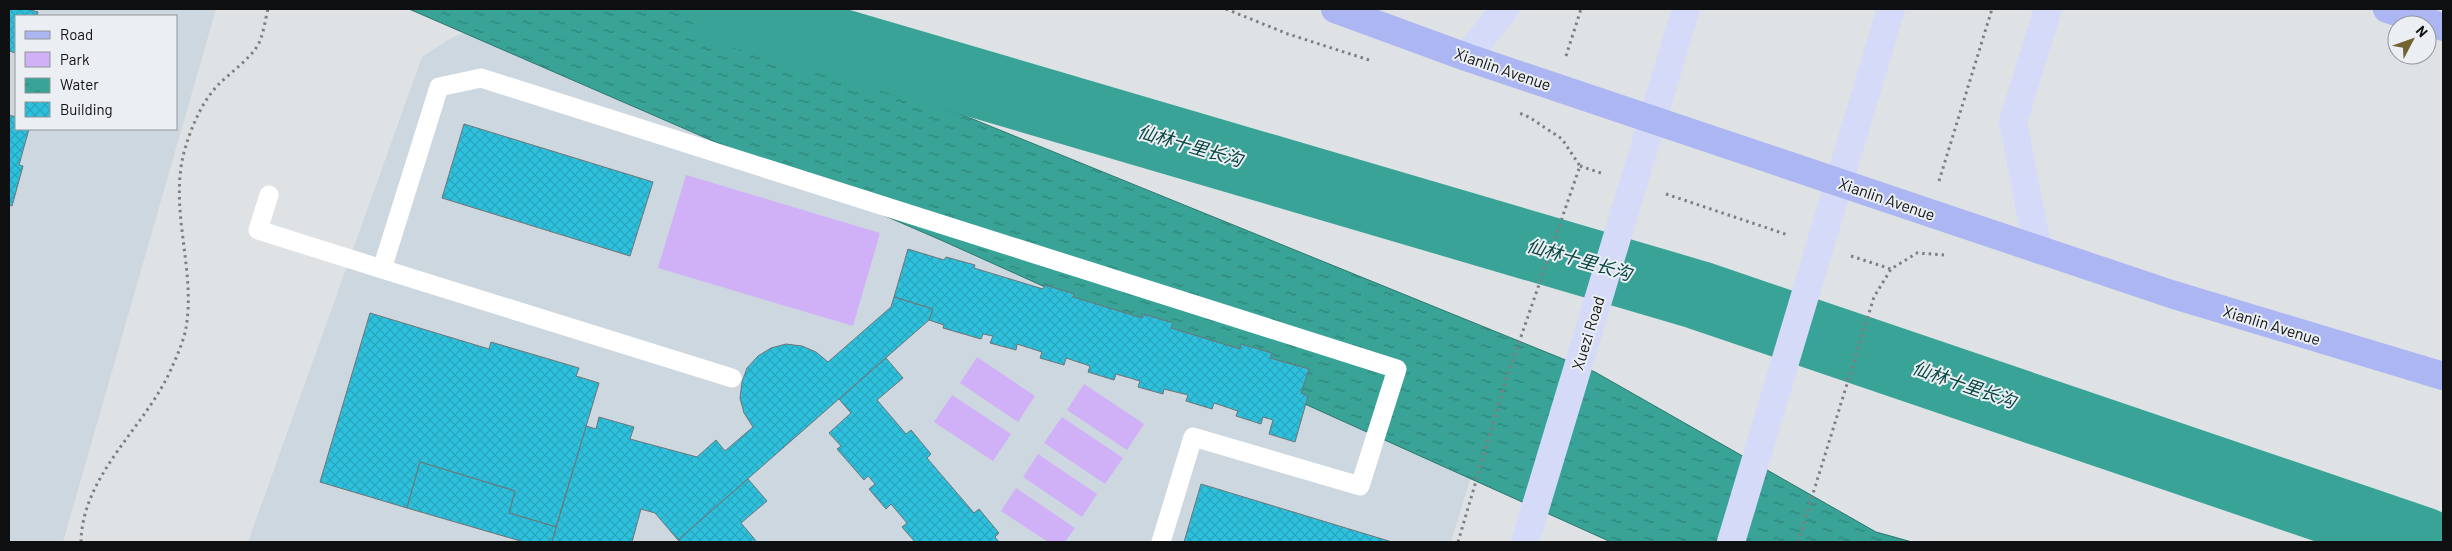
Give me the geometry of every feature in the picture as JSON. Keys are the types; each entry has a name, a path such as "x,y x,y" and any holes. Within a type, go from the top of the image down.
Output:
{"main road":[{"name":"Xianlin Avenue","path":"1335,9 1466,57 2038,250 2171,294 2443,376"},
{"path":"1466,57 1505,9"},
{"name":"Xuezi Road","path":"1525,542 1686,9"},
{"path":"1731,542 1891,9"},
{"path":"2038,250 2013,122 2048,9"},
{"path":"2387,9 2443,27"}],"lane":[{"path":"382,269 439,87 481,78 1397,370 1360,486 1193,437 1161,542"},
{"path":"269,195 258,230 732,378"}],"path":[{"path":"81,542 81,532 89,503 114,456 131,434 172,367 186,330 189,300 178,179 191,128 216,86 257,47 268,9"},
{"path":"1226,9 1288,34 1372,61"},
{"path":"1917,253 1992,9"},
{"path":"1511,110 1529,117 1562,139 1580,166 1891,269"},
{"path":"1458,542 1505,383 1580,166"},
{"path":"1798,542 1874,297"}],"shaded area":[{"path":"9,9 216,9 63,542 9,542"},
{"path":"484,23 1504,368 1451,542 248,542 422,57 448,40"}],"green space":[{"path":"686,175 880,233 853,326 658,268"},
{"path":"977,357 1035,396 1018,422 960,383"},
{"path":"1084,384 1144,424 1127,450 1067,410"},
{"path":"952,395 1011,434 993,461 934,422"},
{"path":"1062,417 1123,458 1105,484 1044,443"},
{"path":"1038,454 1097,494 1082,517 1023,477"},
{"path":"1016,488 1075,528 1065,542 1048,542 1001,511"}],"water":[{"path":"409,9 702,9 1595,372 1876,532 1912,542 1611,542 943,241"}],"building":[{"path":"9,9 27,9 38,12 37,15 15,15 15,53 9,51"},
{"path":"9,115 15,117 15,130 29,130 19,165 23,166 12,206 9,205"},
{"path":"464,124 653,182 630,256 442,198"},
{"path":"908,249 944,260 946,257 975,265 974,268 1043,289 1045,285 1074,294 1073,297 1142,318 1143,314 1173,323 1171,328 1240,349 1241,344 1272,353 1270,358 1309,369 1301,393 1308,396 1295,442 1269,434 1273,420 1263,417 1261,424 1236,416 1238,411 1214,403 1212,409 1186,401 1188,395 1164,389 1163,394 1138,387 1140,381 1116,374 1114,380 1088,372 1090,366 1066,358 1064,365 1040,358 1042,352 1017,344 1016,350 990,343 993,336 983,334 981,339 943,328 944,325 929,320 933,309 894,297"},
{"path":"894,297 933,309 929,320 678,540 655,513 641,509 632,542 552,542 586,426 596,429 599,417 634,427 630,439 697,457 716,440 725,451 753,427 744,413 740,398 742,382 747,368 758,356 771,348 786,344 802,346 816,352 828,362 891,307"},
{"path":"370,313 489,349 491,342 579,368 576,376 599,383 556,527 509,513 515,491 420,462 407,508 320,482"},
{"path":"886,358 903,378 877,400 906,434 911,430 931,454 927,458 974,513 979,509 999,533 995,537 999,542 915,542 902,527 907,523 891,504 886,509 869,489 875,484 868,476 864,480 837,449 841,446 829,433 851,413 839,399"},
{"path":"420,462 515,491 509,513 556,527 552,542 524,542 407,508"},
{"path":"748,479 767,501 741,523 757,542 680,542 678,540"},
{"path":"1201,484 1392,542 1184,542"}],"waterway":[{"name":"仙林十里长沟","path":"724,9 1698,295 2424,542"}]}
